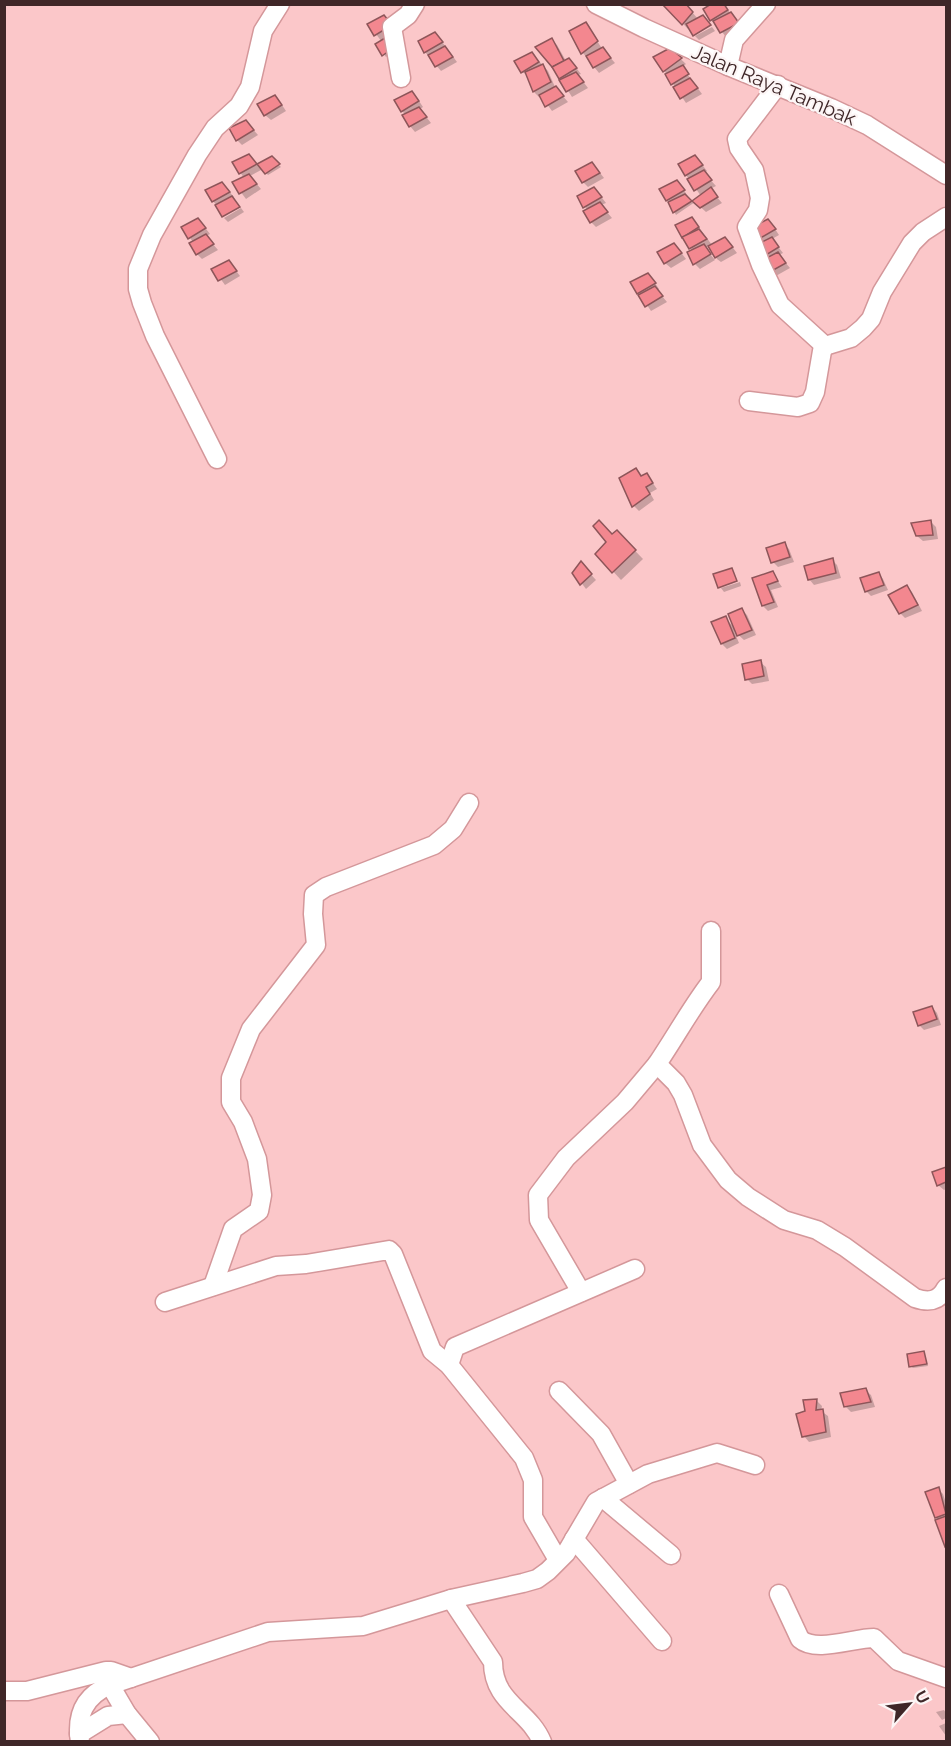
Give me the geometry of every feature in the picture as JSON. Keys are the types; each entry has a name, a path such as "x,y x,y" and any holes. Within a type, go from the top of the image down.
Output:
{"street":[{"path":"217,459 154,336 138,289 138,269 152,235 197,155 215,128 239,106 250,87 263,31 280,4"},
{"path":"400,78 392,27 408,15 415,4"},
{"name":"Jalan Raya Tambak","path":"596,4 728,66 778,85 867,126 946,175"},
{"path":"728,66 734,40 766,4"},
{"path":"778,85 737,140 743,156 754,170 760,198 758,210 747,227 761,265 780,305 825,346"},
{"path":"749,401 798,407 810,403 815,392 819,359 825,346 851,338 863,328 871,319 882,292 912,243 923,232 946,217"},
{"path":"213,1286 234,1229 259,1210 262,1195 257,1160 243,1122 231,1102 231,1078 251,1029 316,945 314,895 326,887 434,845 453,829 469,803"},
{"path":"581,1292 539,1220 538,1195 566,1158 625,1102 657,1064 682,1027 699,996 711,982 711,931"},
{"path":"657,1064 676,1083 683,1095 702,1145 728,1180 748,1197 784,1220 818,1230 915,1298 925,1302 935,1299 943,1294 946,1288"},
{"path":"165,1302 276,1266 318,1262 389,1250 393,1254 432,1351 449,1365 524,1458 533,1480 533,1517 558,1560"},
{"path":"449,1365 455,1347 634,1269"},
{"path":"559,1391 601,1434 629,1484"},
{"path":"128,1714 108,1716 79,1738 77,1726 81,1713 95,1694 110,1685 268,1632 363,1626 451,1599 523,1584 537,1579 566,1553 596,1502 648,1474 717,1453 755,1465"},
{"path":"603,1498 671,1555"},
{"path":"574,1539 662,1641"},
{"path":"779,1594 800,1639 808,1645 874,1638 898,1661 946,1678"},
{"path":"451,1599 493,1662 497,1687 536,1730 542,1742"},
{"path":"4,1691 27,1691 106,1671 131,1678"},
{"path":"110,1685 128,1714 150,1742"}],"building":[{"path":"662,4 686,4 693,12 682,25"},
{"path":"711,4 724,4 728,10 710,21 703,9"},
{"path":"731,12 739,23 720,33 713,21"},
{"path":"384,15 392,25 374,36 367,24"},
{"path":"703,15 711,25 693,36 686,24"},
{"path":"586,22 598,41 581,54 569,31"},
{"path":"435,32 443,42 424,53 418,41"},
{"path":"390,35 393,48 382,56 375,44"},
{"path":"552,38 564,61 552,67 535,47"},
{"path":"445,46 453,57 435,67 428,55"},
{"path":"603,47 611,58 593,68 586,56"},
{"path":"670,48 682,58 663,72 653,57"},
{"path":"532,52 539,62 521,73 514,61"},
{"path":"569,58 577,68 559,79 552,67"},
{"path":"543,64 551,82 533,92 525,72"},
{"path":"683,65 689,74 671,85 665,74"},
{"path":"576,72 584,82 566,92 559,80"},
{"path":"690,78 698,88 680,99 673,87"},
{"path":"556,86 564,96 545,107 539,95"},
{"path":"412,91 419,101 401,112 394,100"},
{"path":"275,95 282,105 264,116 257,104"},
{"path":"419,107 427,117 409,127 402,115"},
{"path":"246,120 254,130 236,141 229,128"},
{"path":"249,154 257,164 239,174 232,162"},
{"path":"695,155 703,165 685,176 678,164"},
{"path":"272,156 280,164 265,174 257,164"},
{"path":"592,162 600,173 582,183 575,171"},
{"path":"704,170 712,180 694,191 687,179"},
{"path":"249,174 257,184 239,194 232,182"},
{"path":"677,180 685,190 666,201 659,189"},
{"path":"222,182 230,192 212,202 205,190"},
{"path":"594,187 602,197 583,208 577,196"},
{"path":"711,187 718,197 700,208 692,201"},
{"path":"685,194 692,201 673,213 668,202"},
{"path":"232,196 240,207 222,217 215,205"},
{"path":"600,202 608,212 590,223 583,211"},
{"path":"692,217 699,227 682,238 675,225"},
{"path":"198,218 206,228 188,239 181,227"},
{"path":"768,219 776,229 757,240 751,228"},
{"path":"699,229 707,239 689,249 682,237"},
{"path":"206,234 214,244 196,255 189,243"},
{"path":"725,237 733,247 715,258 708,246"},
{"path":"772,237 779,247 761,258 754,246"},
{"path":"674,243 682,253 664,264 657,252"},
{"path":"704,244 711,254 693,265 687,252"},
{"path":"778,252 786,263 768,273 761,261"},
{"path":"229,260 237,271 218,281 211,269"},
{"path":"648,273 656,283 637,294 630,282"},
{"path":"655,286 663,296 645,307 638,295"},
{"path":"636,468 641,476 647,473 653,483 646,487 650,494 632,507 619,478"},
{"path":"599,520 612,534 617,530 636,550 612,573 595,554 606,542 593,526"},
{"path":"931,520 933,535 916,536 911,523"},
{"path":"785,542 790,557 771,563 766,548"},
{"path":"833,558 836,573 808,580 804,566"},
{"path":"581,561 592,574 580,585 572,573"},
{"path":"732,568 737,581 718,588 713,574"},
{"path":"773,571 778,581 767,585 774,602 762,606 752,578"},
{"path":"879,572 884,585 865,592 860,578"},
{"path":"907,585 918,605 899,614 888,595"},
{"path":"742,608 752,630 737,636 728,614"},
{"path":"726,616 735,638 721,644 711,622"},
{"path":"761,660 764,676 745,680 742,664"},
{"path":"932,1006 937,1019 918,1026 913,1012"},
{"path":"946,1167 946,1182 937,1186 932,1172"},
{"path":"924,1351 927,1364 909,1367 907,1354"},
{"path":"866,1388 871,1402 844,1407 840,1393"},
{"path":"817,1399 816,1410 823,1409 826,1432 802,1437 796,1414 805,1411 803,1400"},
{"path":"939,1487 946,1514 935,1518 925,1492"},
{"path":"946,1516 946,1546 945,1547 935,1520"}]}
